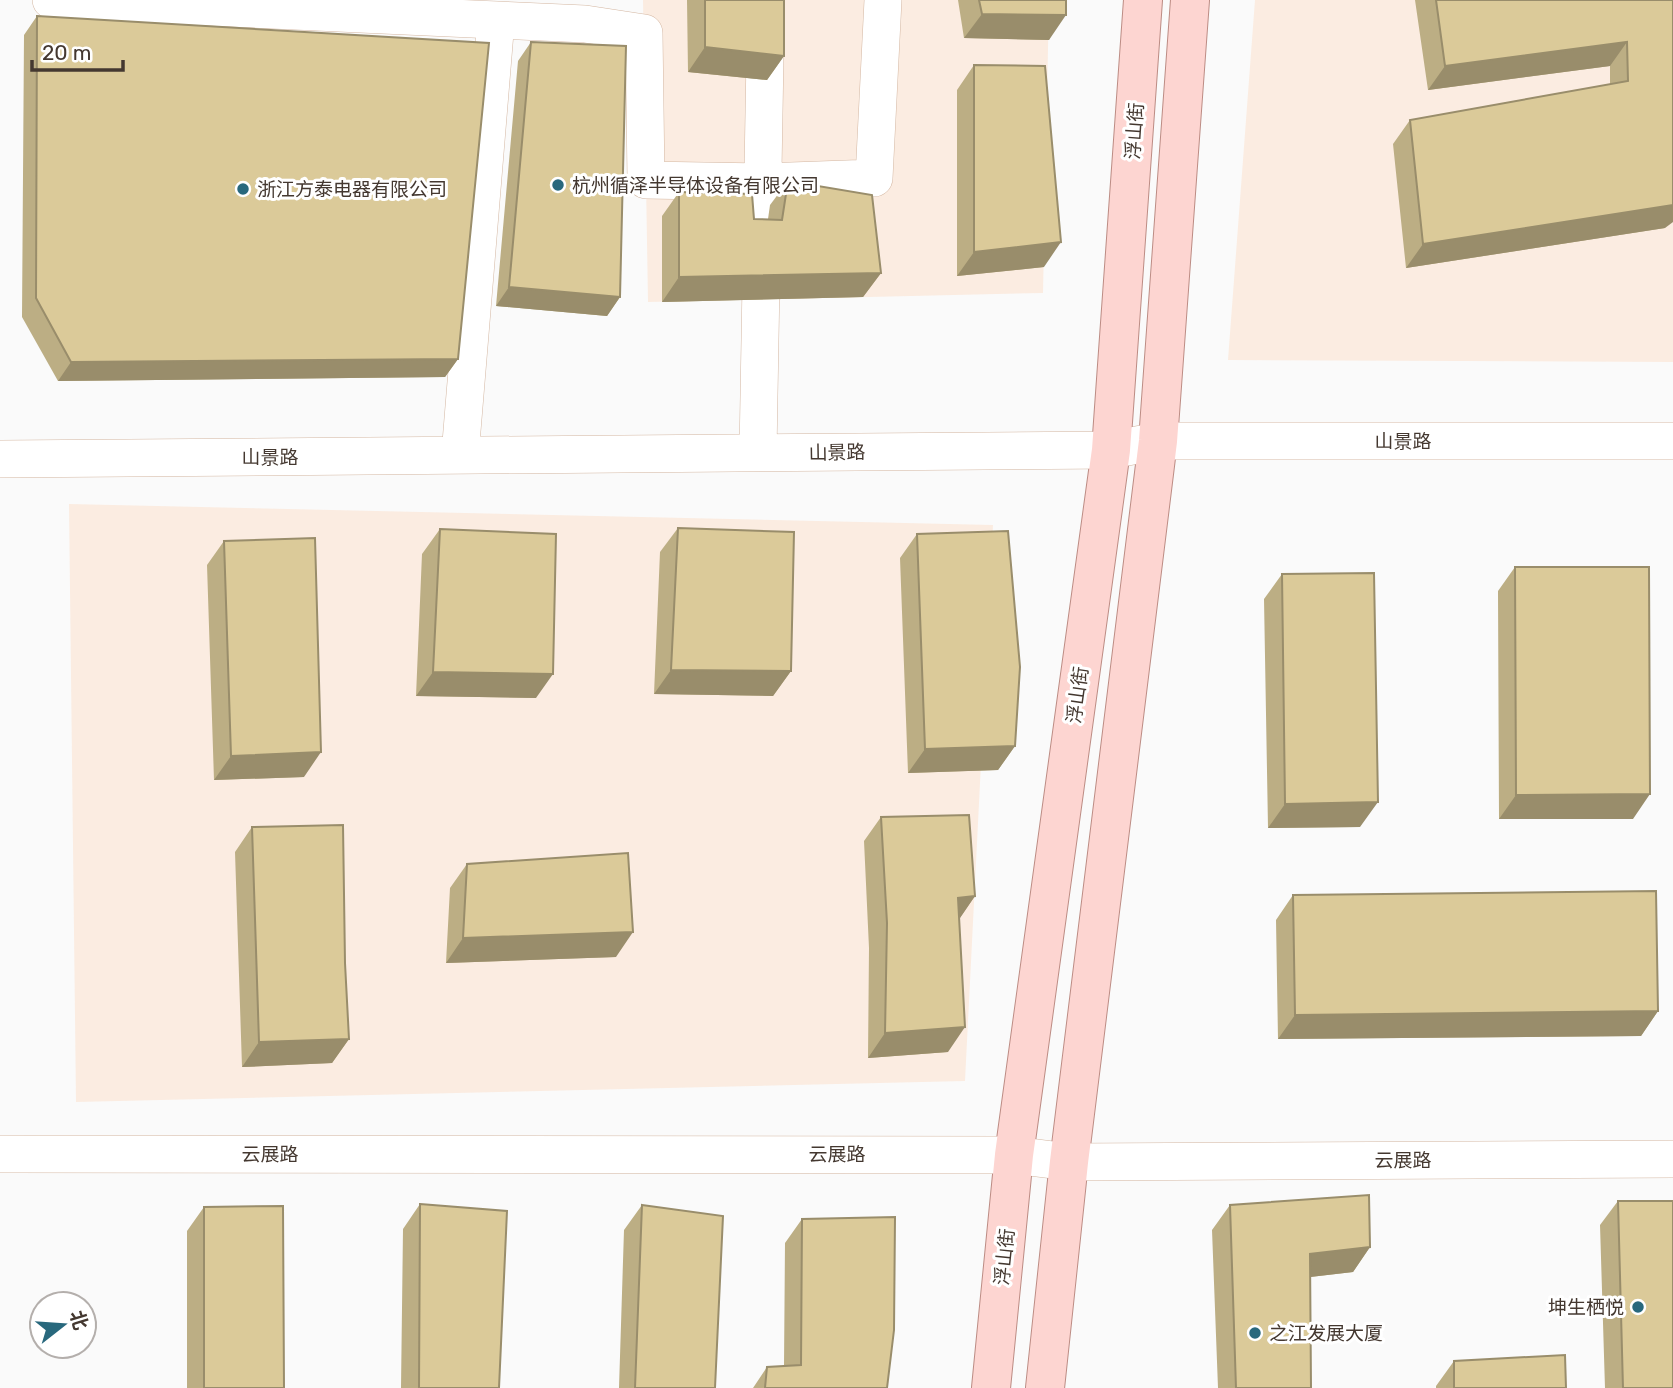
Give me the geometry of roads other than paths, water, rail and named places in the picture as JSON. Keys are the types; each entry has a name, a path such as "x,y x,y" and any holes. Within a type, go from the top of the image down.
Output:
{"main road":[{"name":"浮山街","path":"991,1388 1014,1155 1111,450 1143,0"},
{"path":"1045,1388 1069,1162 1158,441 1190,0"}],"street":[{"path":"51,0 406,8 496,20 586,12 644,33 646,180 763,182 874,178 883,0"},
{"path":"758,453 766,0"},
{"path":"460,456 496,20"},
{"name":"山景路","path":"0,459 1111,450 1158,441 1673,441"},
{"name":"云展路","path":"0,1154 1014,1155 1069,1162 1673,1159"}],"place":[{"name":"杭州循泽半导体设备有限公司","path":"558,185"},
{"name":"浙江方泰电器有限公司","path":"243,189"},
{"name":"坤生栖悦","path":"1638,1307"},
{"name":"之江发展大厦","path":"1255,1333"}]}
